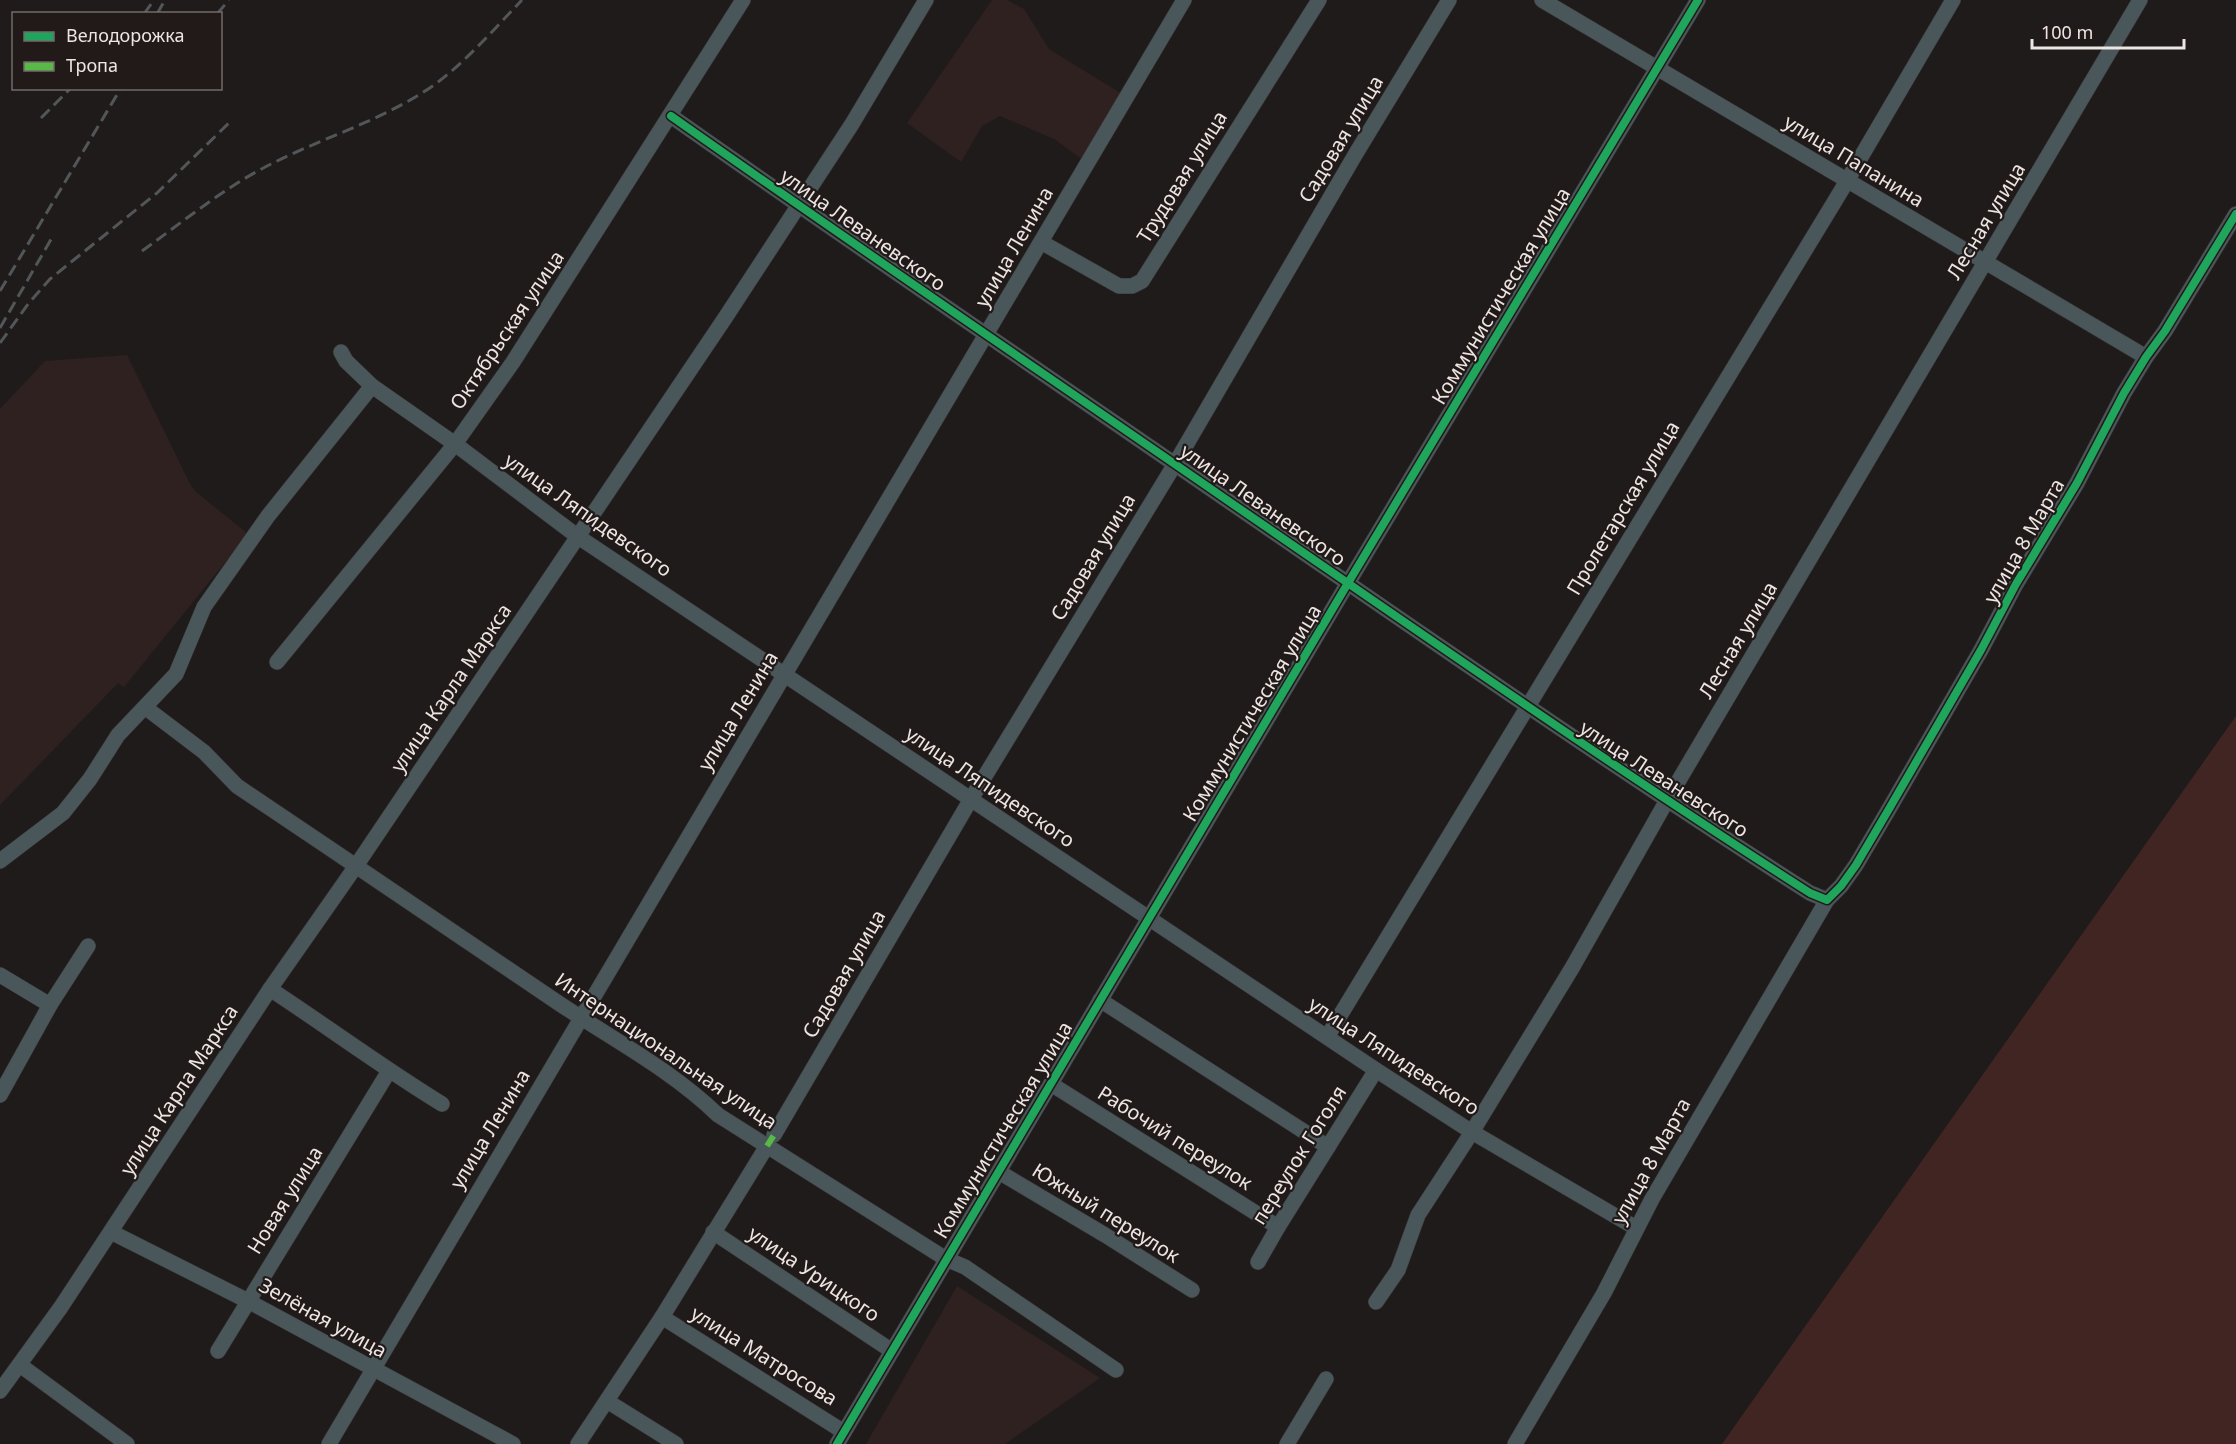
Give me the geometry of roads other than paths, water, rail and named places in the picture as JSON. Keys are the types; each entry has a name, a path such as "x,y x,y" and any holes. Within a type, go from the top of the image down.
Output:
{"street":[{"name":"Октябрьская улица","path":"277,662 455,444 513,362 743,0"},
{"name":"улица Карла Маркса","path":"0,1391 111,1232 270,989 356,866 725,318 852,124 926,0"},
{"name":"улица Ленина","path":"329,1444 1184,0"},
{"name":"Трудовая улица","path":"1041,242 1119,286 1132,286 1142,281 1319,0"},
{"name":"Садовая улица","path":"578,1444 662,1317 770,1141 971,799 1175,464 1355,155 1449,0"},
{"name":"улица Папанина","path":"1542,0 2146,357"},
{"name":"Коммунистическая улица","path":"841,1438 1348,583 1698,0"},
{"name":"Пролетарская улица","path":"1327,1037 1835,201 1845,180 1953,0"},
{"name":"Лесная улица","path":"1376,1302 1398,1270 1418,1215 1472,1132 1572,968 1666,802 2140,0"},
{"name":"улица Леваневского","path":"671,116 1527,708 1666,802 1810,893 1827,900"},
{"name":"улица 8 Марта","path":"1515,1444 1599,1300 1636,1228 1827,900 1841,886 1884,818 2016,584 2077,483 2146,357 2165,331 2236,214"},
{"name":"улица Ляпидевского","path":"341,352 346,361 372,386 455,444 578,536 1376,1070 1472,1132 1636,1228"},
{"path":"0,861 63,813 90,779 118,735 176,674 204,607 268,516 372,386"},
{"name":"Интернациональная улица","path":"146,708 204,752 237,786 581,1018 685,1085 718,1115 770,1141 946,1259 975,1274 1116,1370"},
{"path":"0,1095 50,1005 88,946"},
{"path":"0,975 50,1005"},
{"path":"270,989 368,1053 389,1071 442,1104"},
{"path":"1100,1000 1328,1147"},
{"name":"переулок Гоголя","path":"1258,1262 1376,1070"},
{"name":"Новая улица","path":"218,1351 389,1071"},
{"name":"Рабочий переулок","path":"1050,1084 1278,1227"},
{"name":"Южный переулок","path":"999,1172 1192,1290"},
{"name":"Зелёная улица","path":"111,1232 248,1301 513,1444"},
{"name":"улица Урицкого","path":"713,1232 892,1352"},
{"name":"улица Матросова","path":"662,1317 841,1438"},
{"path":"20,1365 127,1444"},
{"path":"1287,1444 1326,1379"},
{"path":"607,1401 676,1444"}],"railway":[{"path":"145,12 154,0"},
{"path":"158,12 165,0"},
{"path":"219,12 229,0"},
{"path":"142,251 254,173 395,108 434,85 469,55 522,0"},
{"path":"41,118 69,90"},
{"path":"0,291 120,90"},
{"path":"0,343 28,304 50,279 157,193 231,121"},
{"path":"0,328 53,236"}]}
